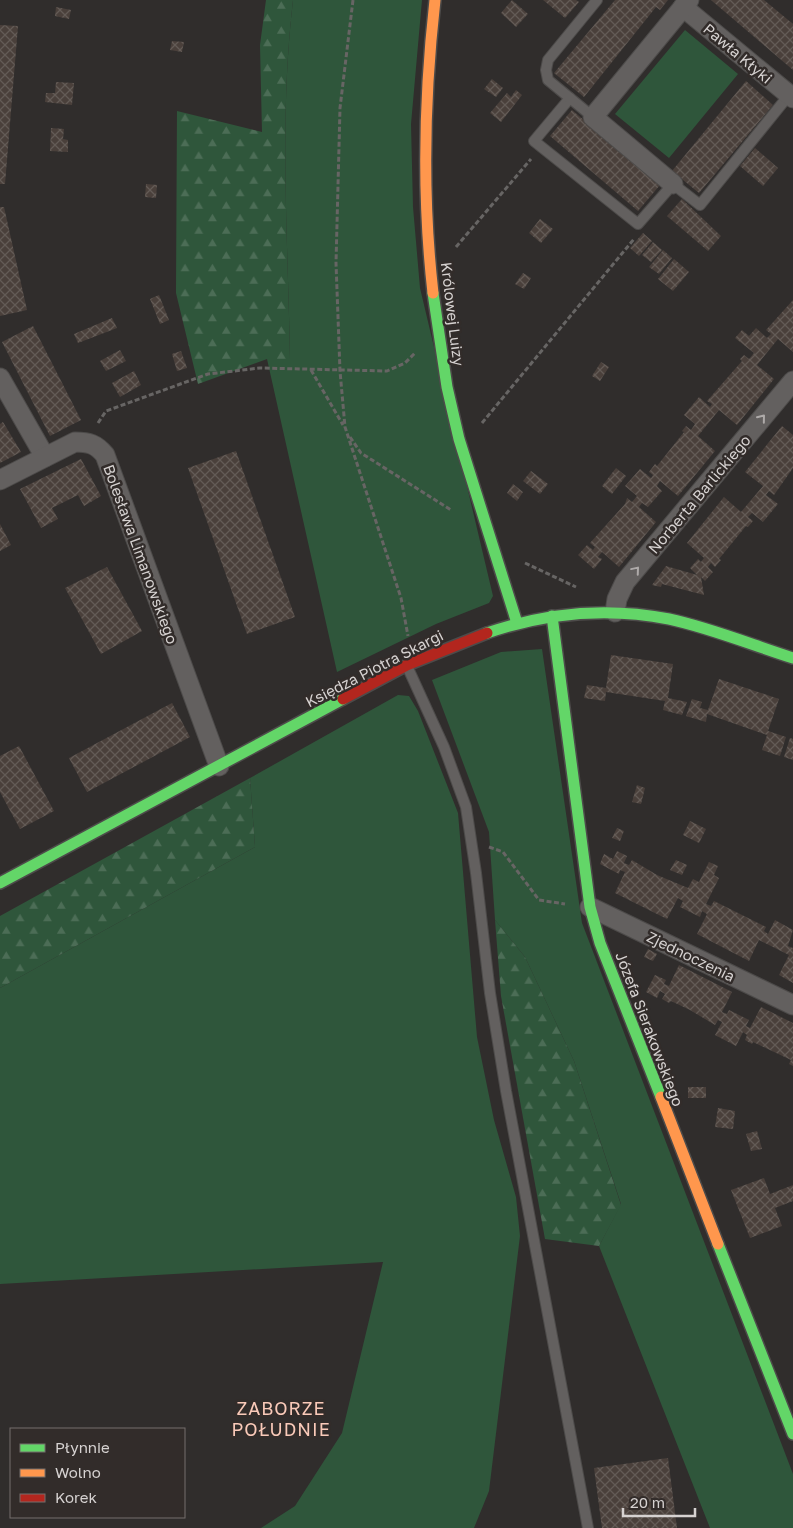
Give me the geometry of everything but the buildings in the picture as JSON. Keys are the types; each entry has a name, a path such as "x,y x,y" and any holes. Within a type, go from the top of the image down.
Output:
{"street":[{"name":"Królowej Luizy","path":"435,0 428,55 425,176 436,319 459,440 516,623"},
{"name":"Pawła Kłyki","path":"686,3 791,97"},
{"path":"673,184 593,117 686,3"},
{"path":"0,378 45,457"},
{"name":"Norberta Barlickiego","path":"615,612 617,598 625,582 793,381"},
{"path":"0,480 75,442 86,442"},
{"name":"Bolesława Limanowskiego","path":"86,442 98,446 105,454 219,766"},
{"name":"Księdza Piotra Skargi","path":"0,883 407,665 467,638 516,623 552,616 615,612 653,617 693,626 793,658"},
{"name":"Józefa Sierakowskiego","path":"552,616 590,907 600,943 793,1434"},
{"name":"Zjednoczenia","path":"590,907 793,1005"}],"lane":[{"path":"593,117 548,80 546,70 548,60 597,0"},
{"path":"570,98 534,141 638,224 673,184 700,205 791,97"},
{"path":"407,665 444,747 466,807 490,993 506,1091 588,1528"}],"path":[{"path":"353,0 340,108 336,263 340,371 346,429 401,598 409,642"},
{"path":"453,251 541,147"},
{"path":"481,425 637,236 638,224"},
{"path":"86,442 106,411 208,374 260,368 388,371 405,363 416,352"},
{"path":"310,370 361,453 454,511"},
{"path":"522,562 584,591"},
{"path":"471,840 503,852 539,900 590,907"}],"green space":[{"path":"266,0 293,0 286,90 285,135 290,359 267,359 198,384 176,293 177,111 262,132 260,45"},
{"path":"293,0 422,0 411,124 413,207 420,288 493,596 489,603 436,624 337,672 267,359 290,359 285,135 286,90"},
{"path":"685,30 738,74 669,158 615,114"},
{"path":"542,649 582,923 793,1474 793,1528 710,1528 599,1246 621,1204 574,1061 525,957 495,920 489,832 432,680 501,652"},
{"path":"398,695 409,696 418,711 458,813 477,1037 494,1120 516,1197 520,1236 489,1491 474,1528 261,1528 295,1506 342,1433 383,1262 0,1284 0,988 255,847 250,778"},
{"path":"250,778 255,847 0,988 0,916"},
{"path":"495,920 525,957 574,1061 621,1205 599,1246 545,1239 501,996"}],"traffic: fast":[{"path":"433,293 447,387 459,439 517,623"},
{"path":"487,633 509,626 554,617 577,614 623,613 646,615 685,623 793,658"},
{"path":"552,616 590,907 600,943 661,1097"},
{"path":"0,883 343,699"},
{"path":"718,1244 793,1434"}],"traffic: slow":[{"path":"433,293 427,220 426,147 428,73 435,0"},
{"path":"661,1097 718,1244"}],"traffic: jam":[{"path":"343,699 407,665 487,633"}],"district":[{"name":"ZABORZE POŁUDNIE","path":"281,1418"}]}
